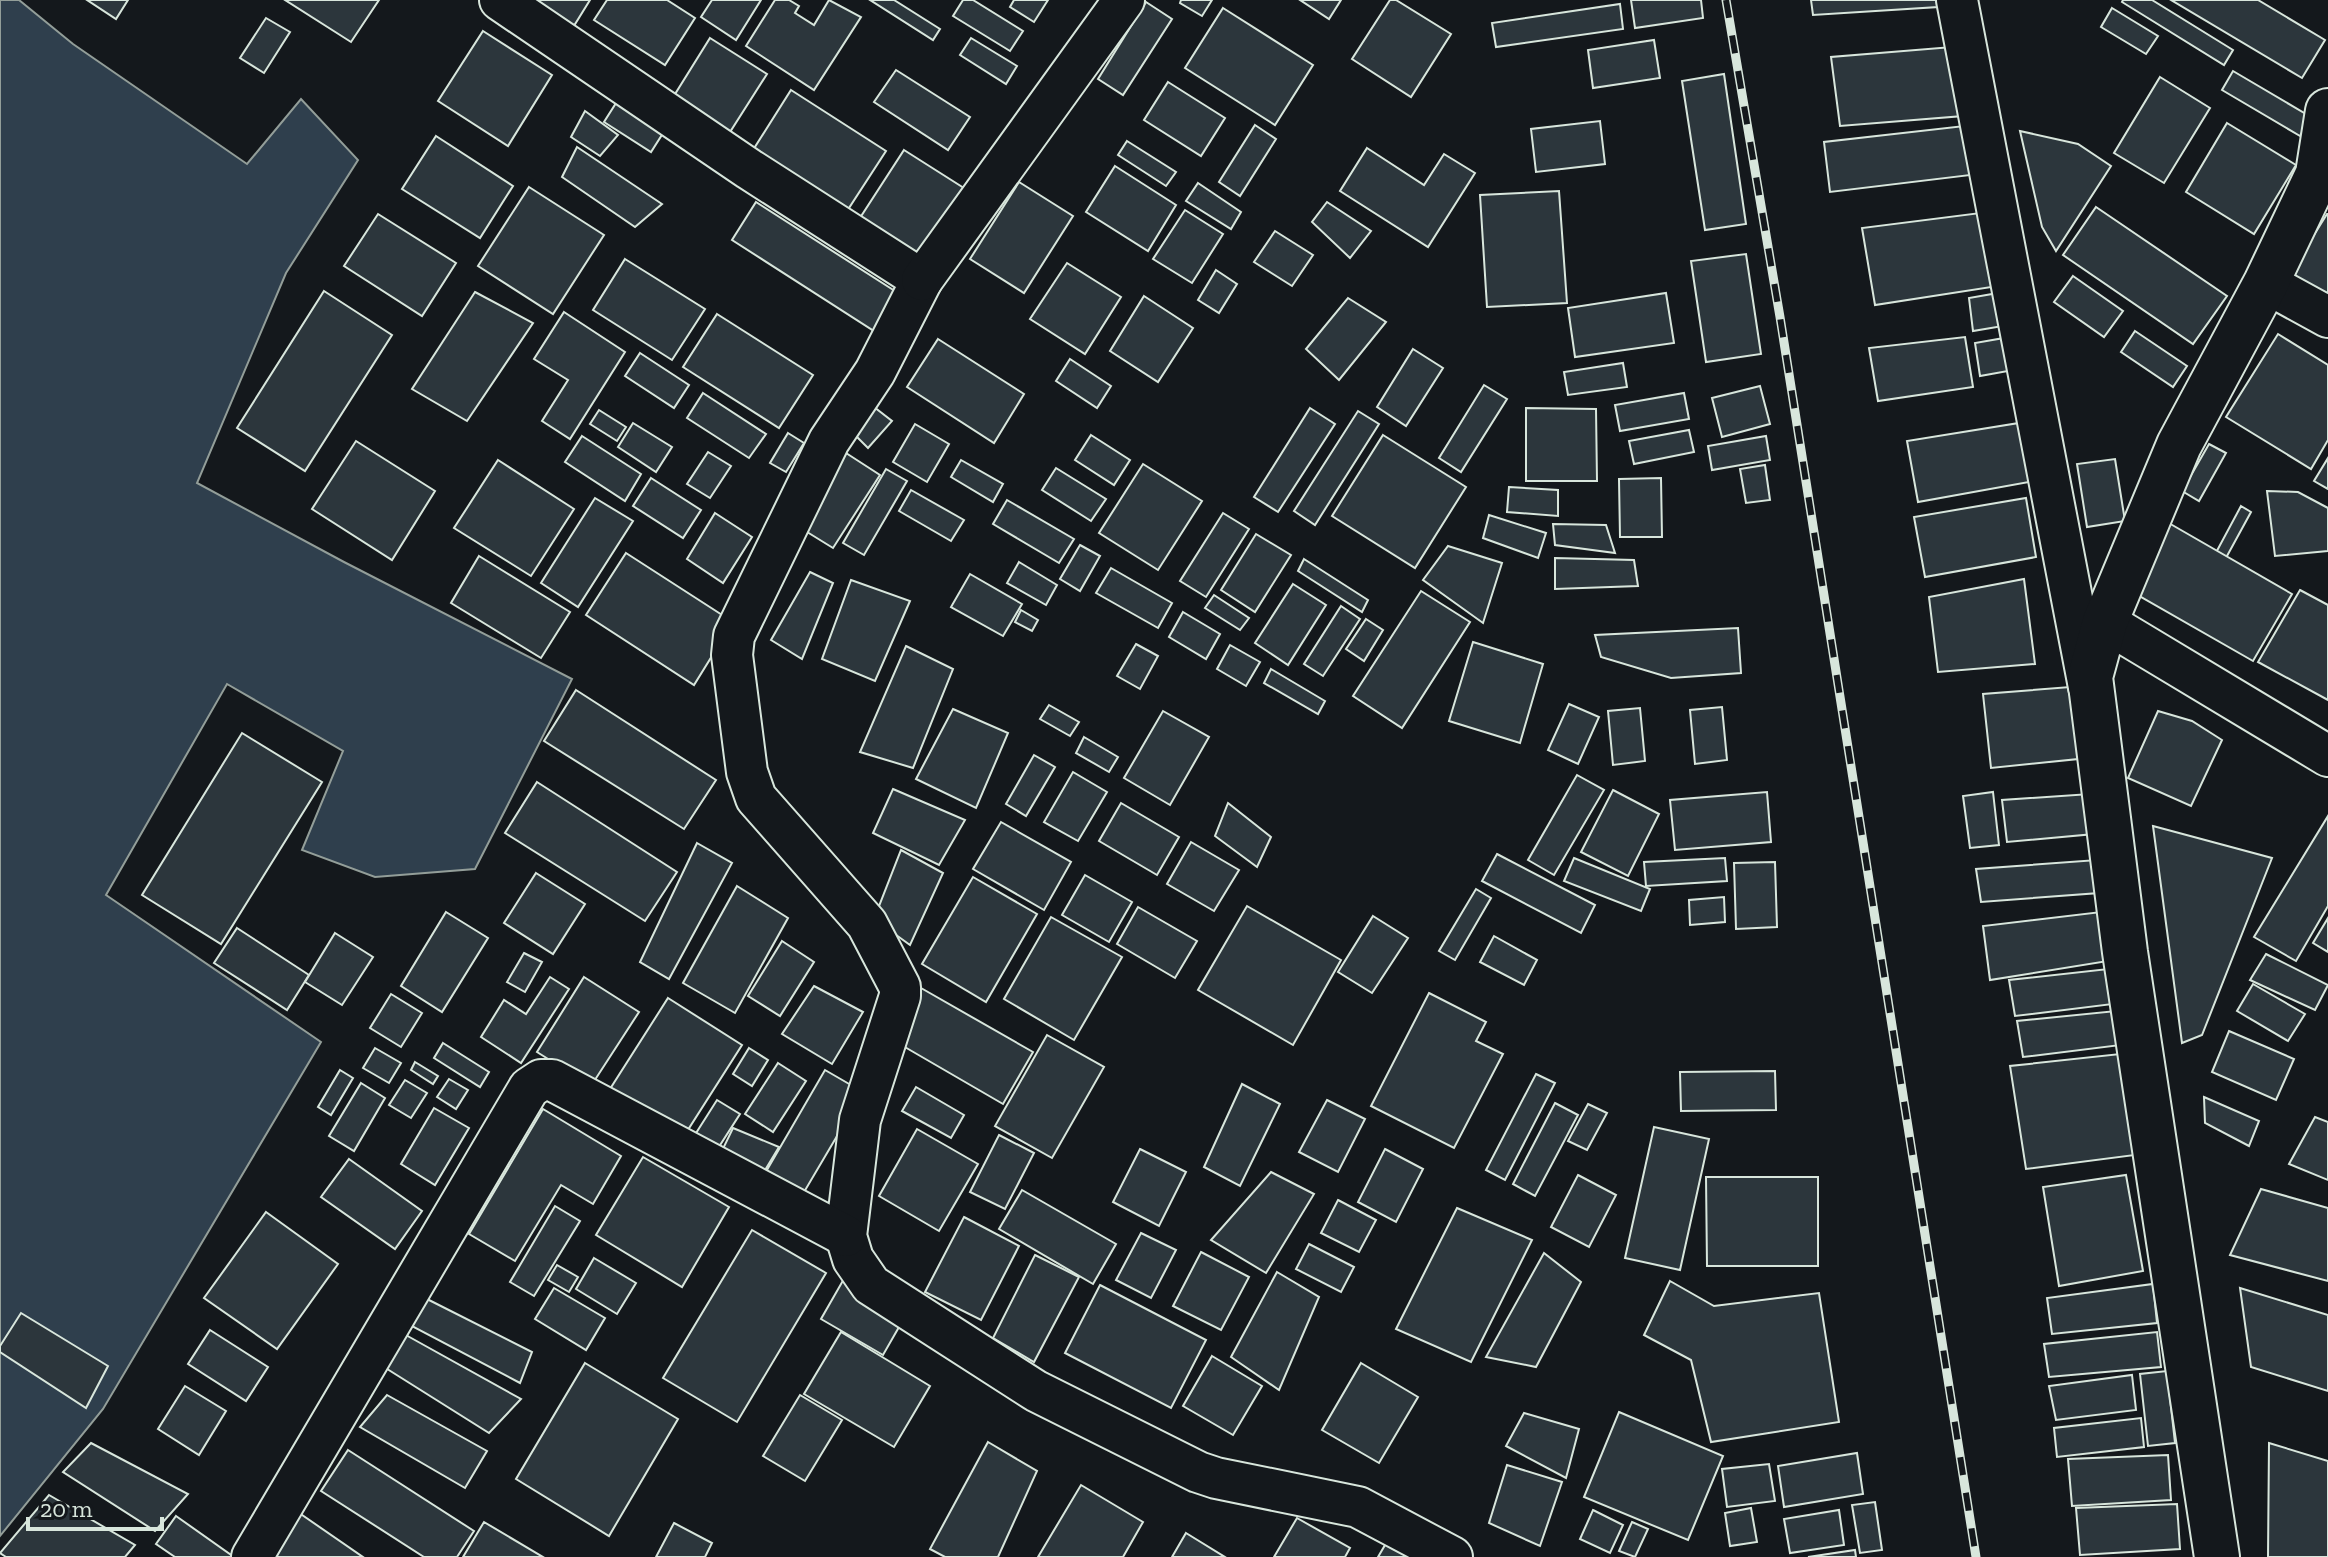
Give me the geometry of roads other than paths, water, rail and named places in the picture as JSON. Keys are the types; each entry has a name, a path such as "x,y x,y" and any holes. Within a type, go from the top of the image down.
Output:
{"street":[{"path":"500,0 749,169 922,280"},
{"path":"1124,0 922,280 875,372 829,441 734,636 732,655 747,772 756,798 867,924 900,987 900,996 860,1120 846,1236 853,1259 871,1285 1036,1391 1198,1472 1358,1507 1452,1557"},
{"path":"1957,0 2090,696 2125,952 2217,1557"},
{"path":"2090,696 2090,677 2105,622 2179,445 2266,283 2318,174 2328,111"},
{"path":"2266,283 2328,317"},
{"path":"2105,622 2328,756"},
{"path":"252,1557 529,1088 541,1080 552,1080 846,1236"}],"water":[{"path":"0,0 19,0 73,44 247,164 301,99 358,160 286,273 197,483 572,679 475,869 375,877 302,850 343,751 227,684 106,895 321,1042 103,1409 0,1536"}],"railway":[{"path":"1726,0 1780,317 1976,1557"}]}
